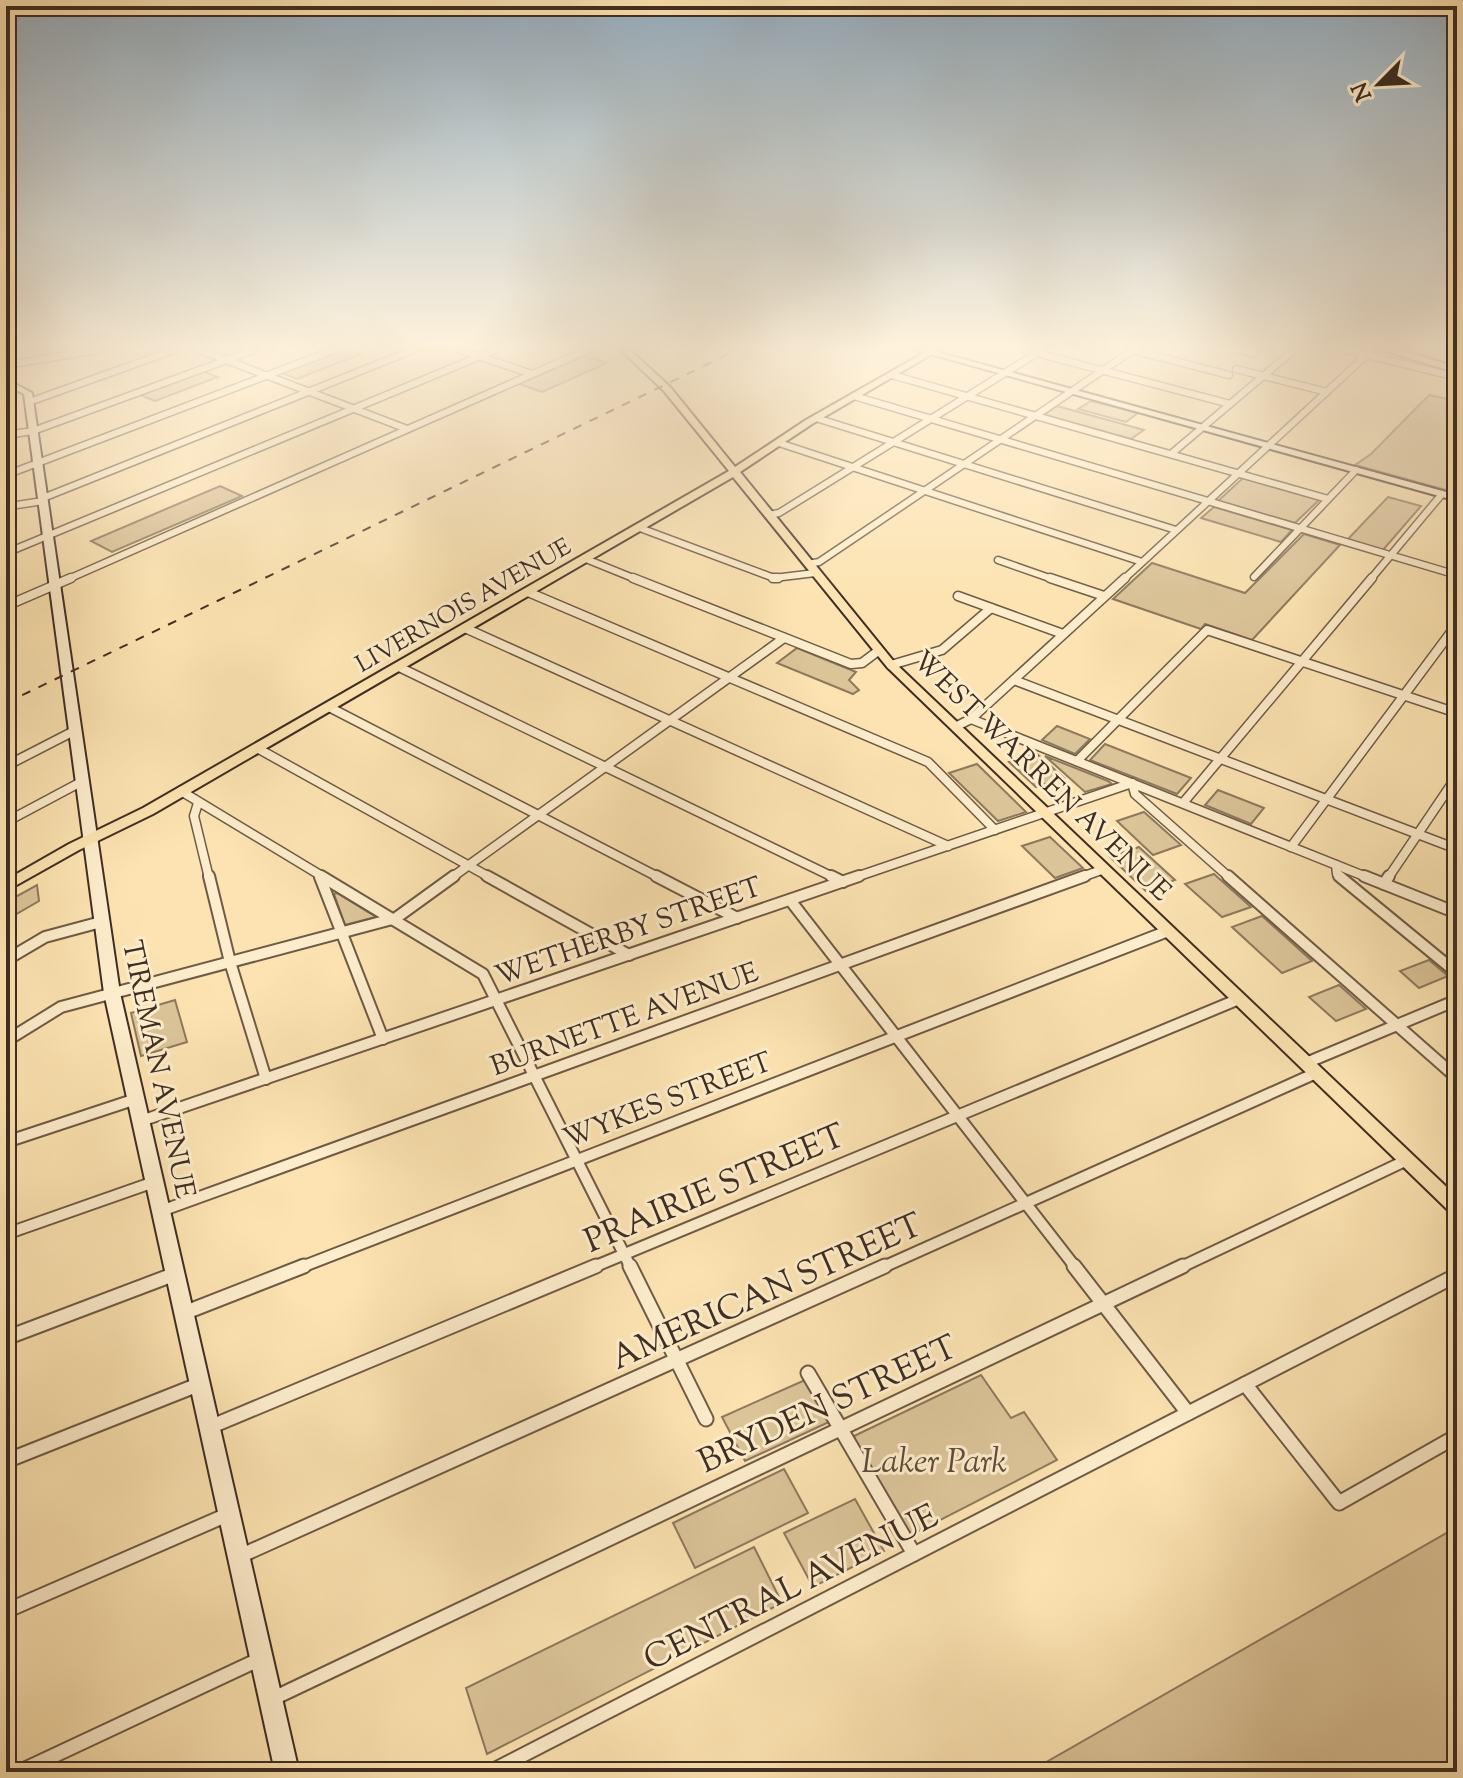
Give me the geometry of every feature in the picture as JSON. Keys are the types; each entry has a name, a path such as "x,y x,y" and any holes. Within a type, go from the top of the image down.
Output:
{"main road":[{"name":"WEST WARREN AVENUE","path":"703,433 891,665 1457,1208"},
{"name":"LIVERNOIS AVENUE","path":"6,886 399,667 735,473 794,433"}],"street":[{"name":"TIREMAN AVENUE","path":"33,433 112,993 287,1772"},
{"path":"6,475 116,433"},
{"path":"6,503 17,505 43,500 208,433"},
{"path":"6,553 296,433"},
{"path":"6,606 398,433"},
{"path":"864,433 1176,530"},
{"path":"769,515 779,513 908,433"},
{"path":"979,433 1457,575"},
{"path":"640,528 774,578 812,568 1009,433"},
{"path":"1096,433 1328,499"},
{"path":"1171,454 1196,433"},
{"path":"1220,433 1457,498"},
{"path":"955,727 971,719 1282,433"},
{"path":"779,443 1142,562"},
{"path":"1254,577 1356,470"},
{"path":"1183,803 1442,494"},
{"path":"586,559 851,664 862,663 878,651"},
{"path":"998,560 1104,596"},
{"path":"528,592 928,762 995,830"},
{"path":"958,596 1063,634"},
{"path":"891,665 942,650 991,608"},
{"path":"1291,847 1457,624"},
{"path":"465,628 948,846"},
{"path":"1077,761 1207,630 1457,713"},
{"path":"6,1041 61,1007 392,920 784,638"},
{"path":"399,667 843,882"},
{"path":"1014,680 1457,849"},
{"path":"329,707 737,918"},
{"path":"971,719 1457,913"},
{"path":"6,766 74,731"},
{"path":"257,748 629,955"},
{"path":"1384,884 1457,776"},
{"path":"6,822 81,782"},
{"path":"1132,783 1135,794 1457,1078"},
{"name":"WETHERBY STREET","path":"141,1121 1132,783"},
{"path":"181,791 483,974 706,1419"},
{"path":"198,803 194,816 230,962 266,1079"},
{"path":"1336,865 1337,874 1457,973"},
{"name":"BURNETTE AVENUE","path":"161,1211 1104,869"},
{"path":"320,877 383,1039"},
{"path":"790,900 1188,1413"},
{"path":"6,960 45,937 101,922"},
{"name":"WYKES STREET","path":"184,1313 1168,931"},
{"name":"PRAIRIE STREET","path":"210,1427 1239,999"},
{"name":"AMERICAN STREET","path":"238,1557 1024,1204 1397,1025 1457,1000"},
{"path":"6,1142 136,1099"},
{"name":"BRYDEN STREET","path":"271,1700 1407,1160"},
{"path":"6,1234 154,1182"},
{"path":"6,1338 175,1274"},
{"name":"CENTRAL AVENUE","path":"490,1772 1457,1275"},
{"path":"808,1373 914,1554"},
{"path":"6,1461 200,1384"},
{"path":"1245,1384 1339,1503 1457,1436"},
{"path":"6,1611 229,1514"},
{"path":"19,1772 262,1658"}],"green space":[{"path":"1109,433 1140,433 1131,439"},
{"path":"1392,433 1457,433 1457,493 1355,465"},
{"path":"1243,478 1319,500 1295,523 1218,501"},
{"path":"220,486 242,496 112,552 91,541"},
{"path":"1388,497 1421,506 1383,550 1348,539"},
{"path":"1214,507 1292,530 1281,542 1201,518"},
{"path":"1304,534 1340,545 1252,640 1205,624 1201,629 1113,599 1152,563 1245,593"},
{"path":"797,648 856,672 849,680 859,690 853,694 777,663"},
{"path":"1057,726 1090,739 1075,754 1042,740"},
{"path":"1105,744 1191,778 1177,794 1090,760"},
{"path":"1036,753 1064,778 1036,787 1009,762"},
{"path":"1045,756 1108,781 1112,784 1085,792"},
{"path":"977,764 1026,812 998,821 949,773"},
{"path":"1218,790 1264,808 1251,824 1205,805"},
{"path":"1144,812 1181,845 1153,855 1117,821"},
{"path":"1050,837 1083,868 1055,878 1022,846"},
{"path":"1139,847 1175,880 1146,891 1110,857"},
{"path":"1214,874 1251,907 1222,917 1185,884"},
{"path":"37,885 39,901 6,920 6,902"},
{"path":"334,894 376,917 345,925"},
{"path":"1262,916 1312,961 1282,973 1232,927"},
{"path":"1429,960 1448,976 1419,988 1400,971"},
{"path":"1339,985 1366,1009 1336,1021 1309,997"},
{"path":"175,1000 187,1042 141,1056 131,1013"},
{"name":"Laker Park","path":"981,1375 1011,1418 1024,1412 1057,1460 909,1536 852,1437"},
{"path":"805,1380 829,1422 745,1461 722,1417"},
{"path":"784,1469 808,1513 695,1568 673,1523"},
{"path":"855,1499 884,1551 813,1587 784,1533"},
{"path":"1457,1527 1457,1772 1029,1772"},
{"path":"754,1547 782,1603 487,1754 466,1688"}],"railway":[{"path":"6,703 565,433"}]}
